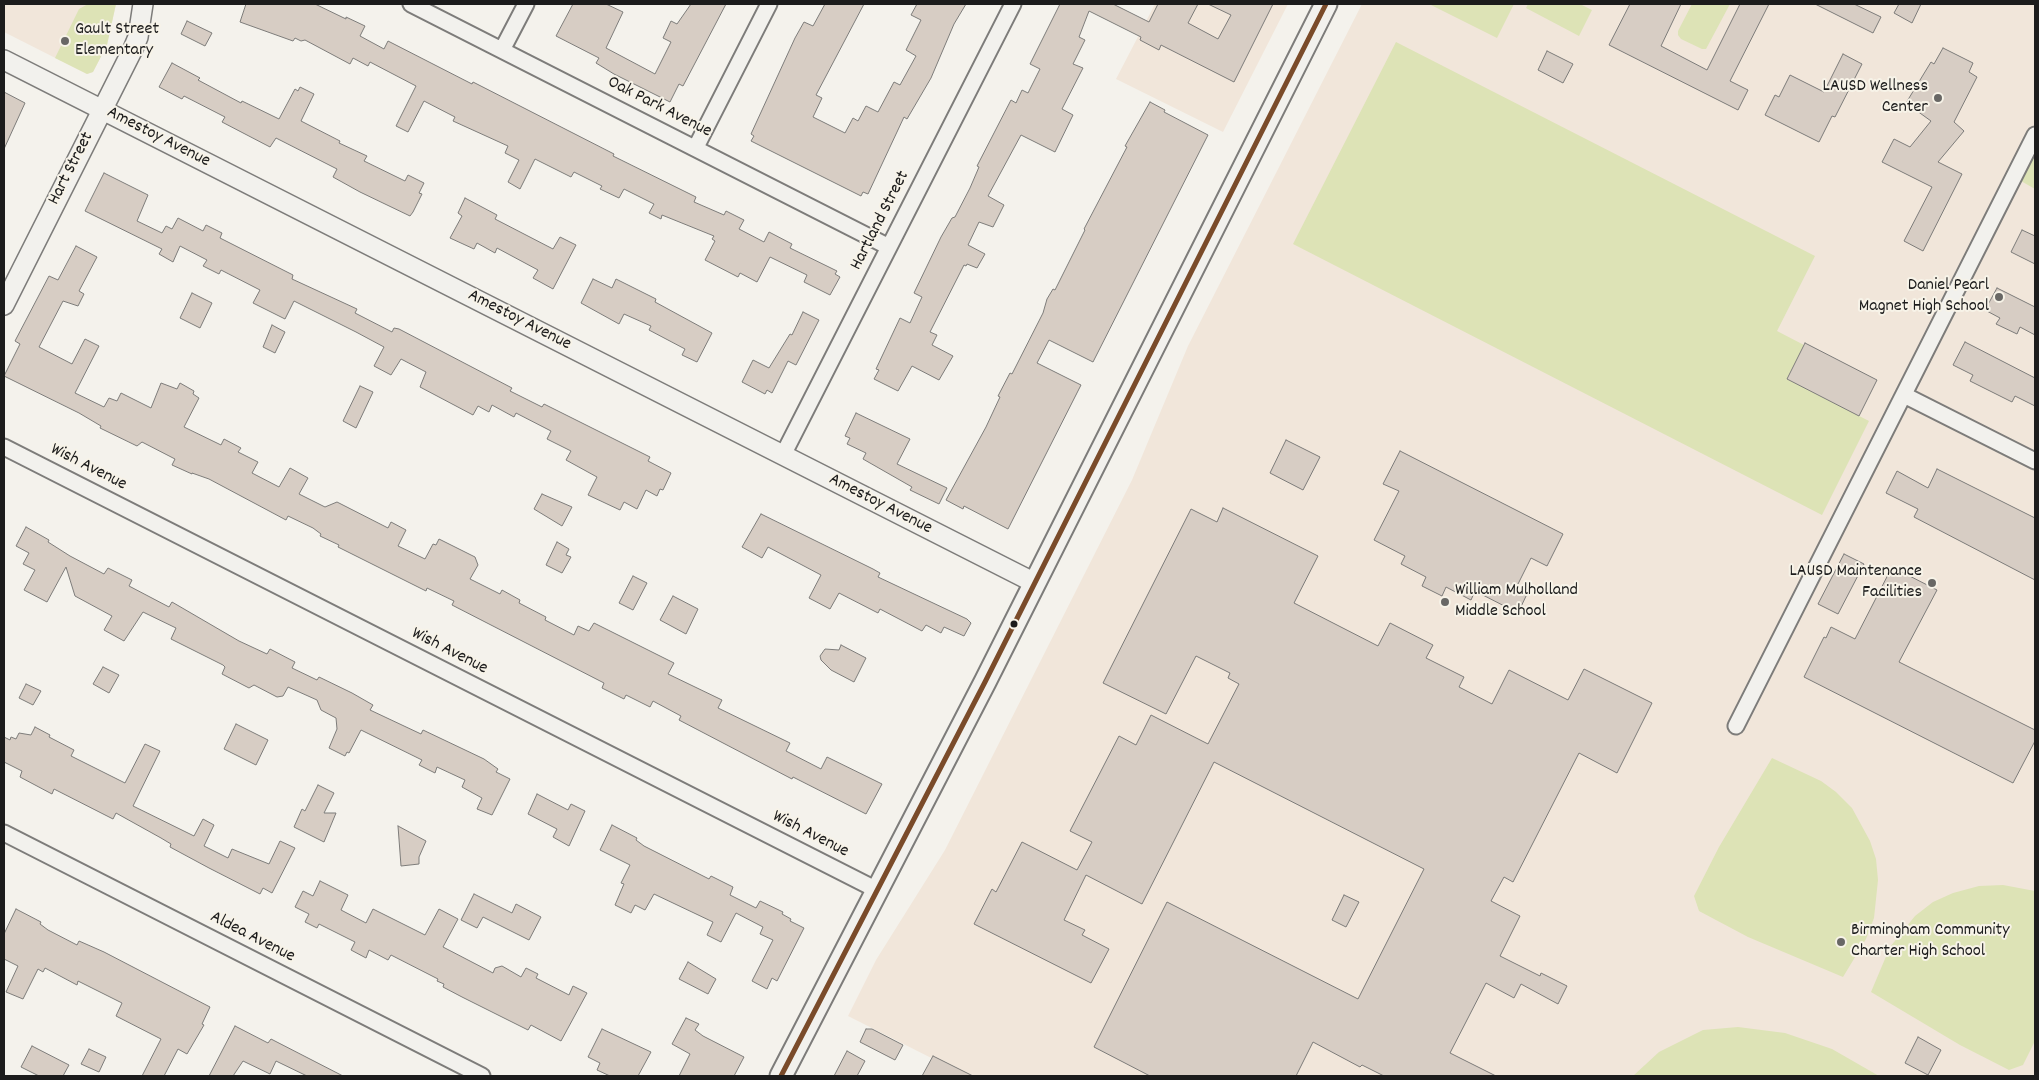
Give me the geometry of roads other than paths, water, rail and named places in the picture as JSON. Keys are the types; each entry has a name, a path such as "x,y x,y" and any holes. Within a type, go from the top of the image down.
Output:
{"main road":[{"path":"781,1076 1035,583 1326,4"}],"street":[{"name":"Hart Street","path":"4,305 138,37 143,4"},
{"name":"Oak Park Avenue","path":"411,4 696,147 889,247"},
{"path":"502,50 526,4"},
{"path":"696,147 768,4"},
{"name":"Hartland Street","path":"783,455 1013,4"},
{"name":"Amestoy Avenue","path":"4,60 1035,583"},
{"path":"1736,726 2035,135"},
{"path":"1904,395 2035,461"},
{"name":"Wish Avenue","path":"4,447 877,890"},
{"name":"Aldea Avenue","path":"4,833 482,1076"}],"place":[{"name":"Gault Street Elementary","path":"65,41"},
{"name":"LAUSD Wellness Center","path":"1938,98"},
{"name":"Daniel Pearl Magnet High School","path":"1999,297"},
{"name":"LAUSD Maintenance Facilities","path":"1932,583"},
{"name":"William Mulholland Middle School","path":"1445,602"},
{"name":"Birmingham Community Charter High School","path":"1841,942"}]}
